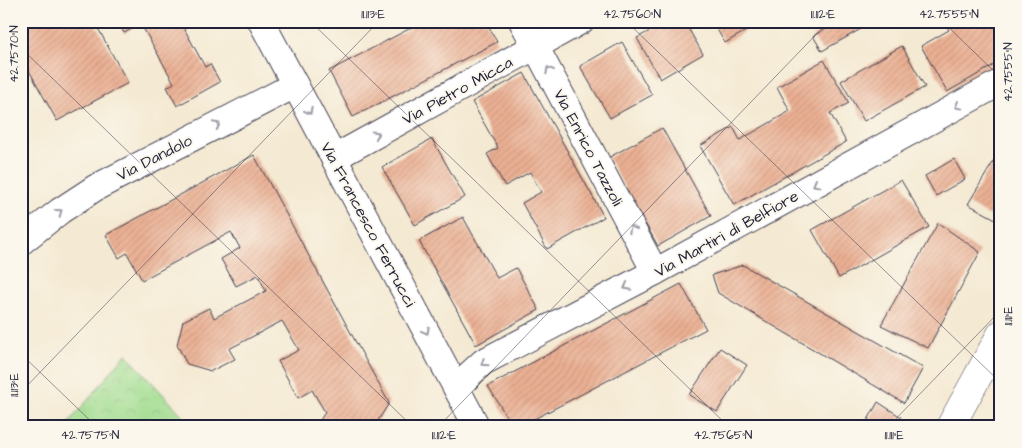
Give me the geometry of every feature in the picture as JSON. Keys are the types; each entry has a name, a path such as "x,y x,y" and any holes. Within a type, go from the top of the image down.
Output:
{"street":[{"name":"Via Francesco Ferrucci","path":"261,21 477,427"},
{"name":"Via Enrico Tazzoli","path":"522,21 655,272"},
{"name":"Via Pietro Micca","path":"334,158 581,21"},
{"name":"Via Martiri di Belfiore","path":"457,389 483,362 655,272 1001,82"},
{"name":"Via Dandolo","path":"21,242 60,211 95,188 295,85"},
{"path":"950,427 1001,334"}],"green space":[{"path":"126,354 193,427 66,426"}],"building":[{"path":"21,21 94,21 128,83 57,121 21,56"},
{"path":"117,21 180,21 205,67 210,64 220,82 177,106 167,87 174,83 141,24 124,33"},
{"path":"424,21 486,21 497,42 353,117 329,71"},
{"path":"668,21 684,21 703,54 660,79 637,38"},
{"path":"712,21 763,21 725,43"},
{"path":"839,21 875,21 822,51 813,36"},
{"path":"944,21 1001,21 1001,61 947,92 921,46 949,30"},
{"path":"622,42 652,95 610,118 580,66"},
{"path":"902,46 925,87 864,121 841,81"},
{"path":"824,60 849,103 830,113 846,142 734,205 700,146 733,127 740,140 790,111 777,87"},
{"path":"524,73 604,217 547,249 522,203 541,192 530,172 505,186 487,154 498,148 472,102"},
{"path":"662,128 711,216 658,246 608,158"},
{"path":"432,139 465,197 415,225 382,167"},
{"path":"1001,149 1001,222 968,204"},
{"path":"254,155 389,403 374,427 316,427 325,412 312,390 298,398 278,361 299,350 282,321 229,349 235,359 211,371 187,364 177,345 183,321 209,308 214,318 266,291 258,275 236,286 221,259 240,248 231,232 142,280 127,253 119,258 106,235"},
{"path":"954,159 965,179 936,196 925,176"},
{"path":"901,180 929,227 839,278 812,230"},
{"path":"463,217 497,278 516,268 539,310 476,345 419,241"},
{"path":"938,223 980,252 928,348 881,325"},
{"path":"743,265 923,368 904,403 718,293 712,275"},
{"path":"681,284 706,329 519,427 513,427 488,386"},
{"path":"720,348 747,365 717,412 689,395"},
{"path":"878,402 901,417 896,427 864,427"}]}
